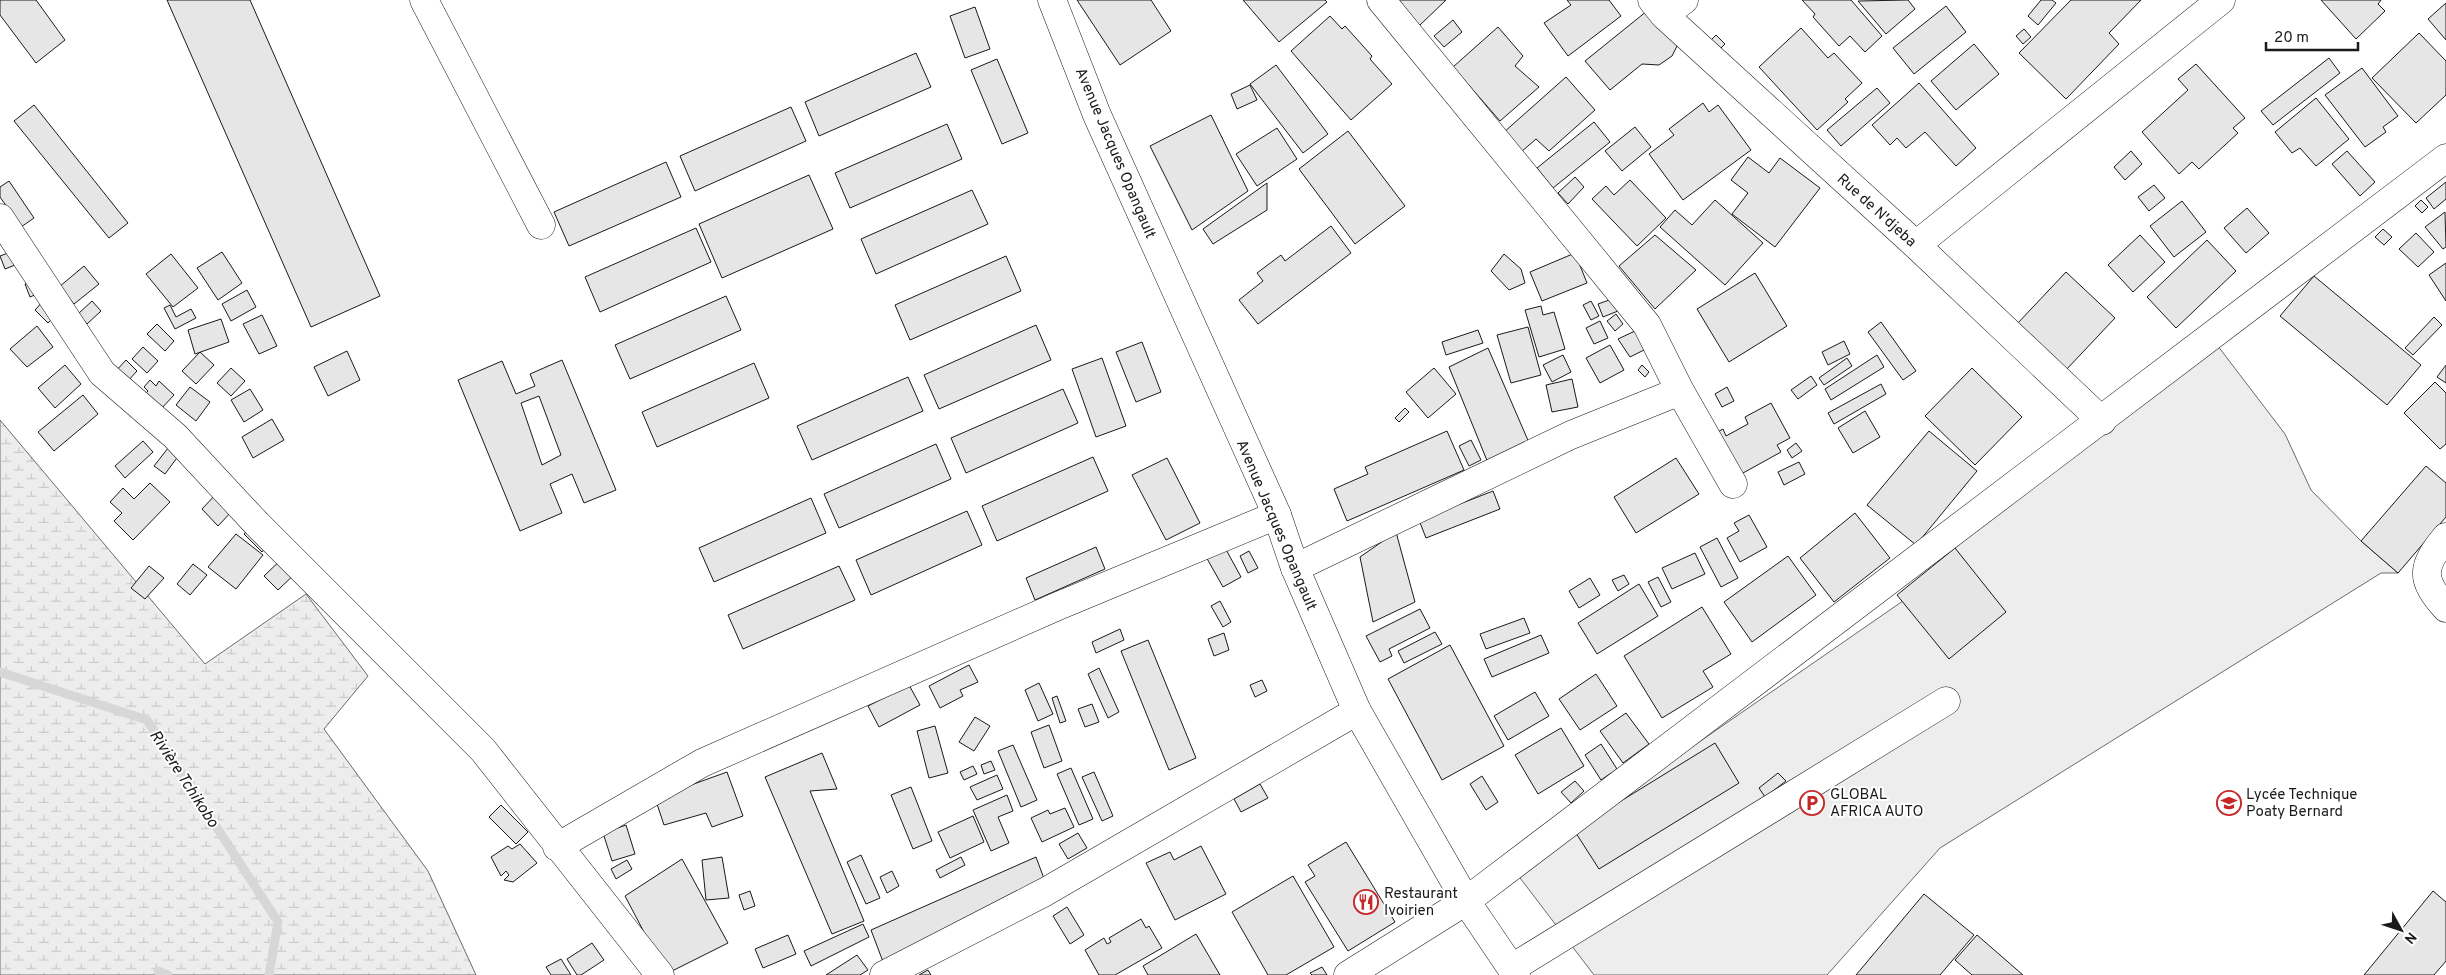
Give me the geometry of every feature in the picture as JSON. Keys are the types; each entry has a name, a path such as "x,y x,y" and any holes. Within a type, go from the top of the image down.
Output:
{"main road":[{"path":"424,0 542,225"},
{"name":"Avenue Jacques Opangault","path":"1052,0 1097,115 1277,515 1294,568 1357,711 1466,901 1514,972"},
{"path":"1382,0 1647,325 1680,391 1733,484"},
{"path":"1916,245 2221,0"},
{"name":"Rue de N'djeba","path":"1667,5 2102,421"},
{"path":"1348,975 1466,901 2102,421 2446,158"},
{"path":"0,218 102,373 175,436 257,524 483,750 557,847 660,975"},
{"path":"1294,568 1571,435 1680,391"},
{"path":"557,847 702,763 1058,606 1277,515"},
{"path":"2446,537 2438,547 2427,568 2426,580 2433,593 2446,608"},
{"path":"1514,972 1946,701"},
{"path":"884,975 1045,892 1357,711"}],"green space":[{"path":"0,420 205,664 306,594 368,676 324,729 428,871 476,975 0,975"}],"shaded area":[{"path":"2211,337 2285,434 2311,490 2361,541 2398,573 2381,573 1940,848 1827,975 1594,975 1514,870 1913,594 1955,548"}],"building":[{"path":"0,0 36,0 65,40 36,63 0,15"},
{"path":"167,0 250,0 380,296 311,327"},
{"path":"1077,0 1151,0 1171,31 1120,65"},
{"path":"1243,0 1325,0 1327,2 1279,42"},
{"path":"1394,0 1446,0 1419,26"},
{"path":"1567,0 1609,0 1621,16 1568,56 1544,23 1571,5"},
{"path":"1802,0 1851,0 1882,36 1865,52 1850,36 1839,46 1813,17 1815,14"},
{"path":"1908,0 1915,9 1886,34 1858,1"},
{"path":"2041,0 2052,0 2056,3 2038,25 2028,16"},
{"path":"2071,0 2141,0 2109,33 2119,44 2066,99 2019,53"},
{"path":"2321,0 2381,0 2378,4 2385,11 2356,39"},
{"path":"2446,3 2446,40 2428,19"},
{"path":"1946,6 1966,32 1914,74 1893,48"},
{"path":"975,7 990,49 965,58 950,16"},
{"path":"1647,11 1681,38 1672,56 1659,65 1642,64 1610,90 1585,61"},
{"path":"1330,16 1342,29 1345,26 1372,56 1370,59 1392,84 1351,120 1291,51"},
{"path":"1453,20 1462,32 1444,47 1434,36"},
{"path":"1498,27 1523,56 1515,66 1539,87 1500,121 1453,67"},
{"path":"1801,28 1828,58 1834,53 1862,83 1845,99 1848,102 1817,130 1759,67"},
{"path":"2024,29 2031,37 2023,44 2016,36"},
{"path":"2419,33 2446,61 2446,95 2416,123 2372,78"},
{"path":"1716,35 1725,44 1714,55 1705,46"},
{"path":"1974,44 1999,74 1956,110 1931,81"},
{"path":"916,53 931,87 819,136 805,102"},
{"path":"2329,58 2340,73 2273,125 2261,111"},
{"path":"997,59 1028,133 1002,144 971,70"},
{"path":"2196,64 2245,118 2233,128 2238,133 2199,169 2192,162 2179,174 2142,132 2188,90 2178,79"},
{"path":"1276,65 1328,134 1303,153 1250,84"},
{"path":"2362,68 2398,116 2383,127 2386,132 2365,147 2325,95"},
{"path":"1566,77 1595,110 1549,151 1536,139 1521,152 1503,133"},
{"path":"1919,83 1976,148 1956,166 1925,132 1906,148 1897,138 1890,145 1872,125"},
{"path":"1250,85 1257,100 1237,109 1231,94"},
{"path":"1877,88 1890,103 1841,146 1827,130"},
{"path":"2316,98 2349,139 2316,166 2300,148 2292,153 2275,132"},
{"path":"1703,103 1709,112 1718,105 1751,150 1683,200 1649,154 1674,135 1669,129"},
{"path":"34,105 128,223 109,238 14,121"},
{"path":"791,107 806,141 695,191 680,156"},
{"path":"1211,115 1248,191 1192,230 1150,146"},
{"path":"1594,122 1610,142 1553,188 1537,168"},
{"path":"947,124 962,159 850,208 835,173"},
{"path":"1635,127 1651,147 1622,171 1605,151"},
{"path":"1277,128 1297,159 1257,186 1236,154"},
{"path":"1348,131 1405,206 1355,244 1299,169"},
{"path":"2131,151 2142,164 2125,180 2114,167"},
{"path":"2347,151 2375,182 2360,196 2332,164"},
{"path":"1748,157 1769,173 1780,158 1820,188 1775,247 1732,214 1748,193 1731,180"},
{"path":"666,162 681,197 569,246 554,212"},
{"path":"809,175 833,229 722,278 699,224"},
{"path":"1575,177 1584,187 1568,204 1558,193"},
{"path":"1630,180 1666,218 1637,246 1592,199 1606,186 1614,195"},
{"path":"9,181 34,218 21,227 0,197 0,187"},
{"path":"2446,182 2446,199 2434,209 2426,198"},
{"path":"1267,183 1267,210 1213,244 1203,229"},
{"path":"2154,185 2165,198 2149,211 2138,197"},
{"path":"972,190 988,224 876,274 861,239"},
{"path":"1715,200 1763,243 1725,285 1660,227 1675,210 1692,225"},
{"path":"2421,200 2428,207 2422,213 2415,206"},
{"path":"2182,201 2206,232 2174,257 2150,226"},
{"path":"2247,208 2269,233 2246,253 2224,228"},
{"path":"2445,212 2446,247 2443,249 2425,227"},
{"path":"1331,226 1351,253 1258,324 1239,300 1263,281 1257,273 1281,255 1285,261"},
{"path":"696,228 711,262 600,312 585,277"},
{"path":"2383,229 2392,237 2384,245 2375,237"},
{"path":"2416,233 2434,252 2418,267 2399,249"},
{"path":"1655,235 1696,270 1655,309 1619,266"},
{"path":"2140,235 2165,262 2133,292 2108,265"},
{"path":"2207,240 2236,271 2176,328 2147,297"},
{"path":"16,250 20,263 5,269 0,256"},
{"path":"222,252 242,283 218,300 197,268"},
{"path":"1575,253 1587,283 1542,301 1530,272"},
{"path":"171,254 198,288 173,307 146,274"},
{"path":"1504,254 1521,269 1525,283 1509,290 1491,271"},
{"path":"1006,256 1021,291 910,340 895,305"},
{"path":"2446,263 2446,301 2429,275"},
{"path":"84,266 99,284 74,304 59,287"},
{"path":"2066,272 2115,318 2065,371 2016,325"},
{"path":"1755,273 1787,326 1729,362 1697,309"},
{"path":"2314,276 2421,365 2387,405 2280,316"},
{"path":"37,279 42,292 30,297 25,284"},
{"path":"247,290 256,307 231,321 222,304"},
{"path":"726,296 741,330 630,379 615,345"},
{"path":"1612,299 1618,311 1603,317 1598,304"},
{"path":"44,300 58,313 48,323 35,310"},
{"path":"92,301 101,311 87,324 78,314"},
{"path":"1591,301 1599,316 1591,320 1583,305"},
{"path":"170,305 176,317 191,309 196,318 175,329 164,308"},
{"path":"1541,306 1543,315 1554,312 1565,349 1539,357 1525,310"},
{"path":"1616,314 1623,324 1615,331 1607,321"},
{"path":"262,315 277,346 259,354 243,324"},
{"path":"2434,317 2442,325 2413,355 2405,348"},
{"path":"221,319 229,342 195,354 188,330"},
{"path":"1600,321 1608,338 1594,344 1586,328"},
{"path":"1881,322 1916,371 1903,380 1868,332"},
{"path":"157,324 174,341 165,351 147,334"},
{"path":"1036,325 1051,360 939,409 924,375"},
{"path":"37,326 53,347 27,367 10,349"},
{"path":"1528,327 1541,375 1511,383 1497,335"},
{"path":"1478,330 1483,343 1446,355 1442,342"},
{"path":"1637,330 1648,348 1630,357 1618,339"},
{"path":"1844,341 1850,354 1828,365 1822,352"},
{"path":"1142,342 1161,392 1136,402 1116,352"},
{"path":"1610,345 1624,370 1600,383 1586,358"},
{"path":"143,347 158,361 147,373 132,359"},
{"path":"1488,348 1530,445 1488,463 1449,367"},
{"path":"347,351 360,380 328,396 314,367"},
{"path":"200,352 214,365 196,384 182,371"},
{"path":"1563,355 1571,372 1552,382 1543,365"},
{"path":"1877,355 1884,367 1831,400 1825,389"},
{"path":"1102,358 1126,426 1096,437 1072,369"},
{"path":"1847,358 1852,366 1824,385 1819,378"},
{"path":"126,360 137,371 126,383 115,372"},
{"path":"562,360 616,490 584,503 572,474 550,484 562,513 520,531 458,380 502,361 516,394 535,386 530,374","holes":["539,396 561,455 542,465 521,403"]},
{"path":"754,363 769,398 657,447 642,412"},
{"path":"65,365 81,384 55,408 38,388"},
{"path":"1642,365 1649,372 1645,377 1638,370"},
{"path":"2446,365 2446,383 2437,377"},
{"path":"231,368 245,381 231,396 217,383"},
{"path":"1434,368 1456,394 1428,418 1406,392"},
{"path":"1972,368 2022,417 1975,465 1925,416"},
{"path":"1811,376 1817,385 1798,399 1791,390"},
{"path":"908,377 923,411 812,460 797,426"},
{"path":"1572,379 1578,407 1552,412 1546,385"},
{"path":"150,380 156,386 159,381 174,395 160,410 144,395 148,391 144,387"},
{"path":"2435,382 2446,393 2446,444 2440,449 2404,413"},
{"path":"1881,384 1886,394 1834,424 1828,413"},
{"path":"190,387 210,402 196,421 176,405"},
{"path":"1727,387 1734,401 1722,407 1715,394"},
{"path":"250,389 263,410 244,422 231,400"},
{"path":"1063,389 1078,423 966,473 951,438"},
{"path":"83,395 98,414 54,451 38,432"},
{"path":"1771,403 1790,438 1777,445 1781,452 1734,478 1710,436 1723,429 1726,436 1748,424 1745,417"},
{"path":"1405,408 1409,412 1399,422 1395,418"},
{"path":"1865,411 1880,437 1853,453 1838,428"},
{"path":"272,419 284,440 253,458 242,437"},
{"path":"1447,431 1464,470 1347,521 1334,489 1368,474 1365,467"},
{"path":"1929,431 1977,471 1916,545 1867,505"},
{"path":"1471,440 1481,460 1469,466 1459,446"},
{"path":"143,441 153,452 125,478 115,466"},
{"path":"172,443 182,451 165,474 154,466"},
{"path":"1796,443 1802,451 1792,458 1787,450"},
{"path":"936,444 951,479 839,528 824,494"},
{"path":"1093,457 1108,491 997,541 982,506"},
{"path":"1167,458 1200,523 1166,540 1132,475"},
{"path":"1676,458 1699,494 1636,533 1614,497"},
{"path":"1799,462 1805,474 1784,485 1778,472"},
{"path":"2426,466 2446,483 2446,517 2398,573 2361,541"},
{"path":"150,483 170,502 133,540 114,521 122,513 110,502 123,488 134,499"},
{"path":"1493,491 1500,509 1426,538 1419,520"},
{"path":"218,492 234,509 218,526 202,509"},
{"path":"811,498 826,533 714,582 699,548"},
{"path":"967,511 982,545 871,595 856,560"},
{"path":"1855,513 1890,558 1834,602 1800,558"},
{"path":"1749,515 1767,547 1740,562 1727,538 1739,531 1734,523"},
{"path":"253,526 270,543 262,552 244,534"},
{"path":"1396,532 1415,602 1373,622 1360,557"},
{"path":"236,534 263,555 236,589 208,567"},
{"path":"1717,538 1738,578 1721,587 1700,547"},
{"path":"1223,544 1241,577 1223,587 1205,555"},
{"path":"1096,547 1105,569 1035,600 1026,578"},
{"path":"1955,548 2006,612 1949,659 1897,595"},
{"path":"1249,551 1258,568 1248,573 1240,556"},
{"path":"1695,553 1705,574 1672,589 1662,568"},
{"path":"287,554 301,568 278,590 264,576"},
{"path":"1788,556 1816,595 1752,642 1724,602"},
{"path":"193,564 207,575 190,595 177,584"},
{"path":"149,566 164,578 145,599 131,588"},
{"path":"839,566 855,600 743,649 728,615"},
{"path":"1624,575 1629,584 1618,591 1612,580"},
{"path":"1658,577 1671,602 1661,607 1648,582"},
{"path":"1590,578 1600,595 1579,608 1569,591"},
{"path":"1639,584 1658,616 1597,654 1578,623"},
{"path":"1220,601 1231,622 1223,627 1211,606"},
{"path":"1702,607 1731,654 1703,671 1713,687 1662,718 1624,656"},
{"path":"1420,609 1430,628 1389,649 1392,656 1380,662 1366,636"},
{"path":"1524,618 1530,633 1486,649 1480,634"},
{"path":"1120,629 1124,640 1096,653 1092,642"},
{"path":"1435,632 1442,644 1404,663 1398,651"},
{"path":"1224,633 1229,650 1214,656 1208,639"},
{"path":"1541,635 1549,653 1492,677 1484,659"},
{"path":"1148,640 1196,758 1169,770 1121,651"},
{"path":"1450,645 1504,746 1442,780 1388,679"},
{"path":"969,665 978,682 960,690 963,696 940,708 929,686"},
{"path":"1099,668 1119,712 1108,718 1088,674"},
{"path":"1596,674 1617,706 1580,730 1559,699"},
{"path":"1262,680 1267,691 1255,697 1250,685"},
{"path":"1039,683 1053,714 1038,721 1025,690"},
{"path":"909,685 920,705 879,727 868,706"},
{"path":"1535,692 1549,716 1508,740 1494,716"},
{"path":"1057,696 1066,721 1060,723 1052,698"},
{"path":"1092,704 1099,722 1085,727 1078,709"},
{"path":"1626,713 1649,744 1623,763 1600,731"},
{"path":"975,717 990,726 974,751 959,742"},
{"path":"1049,725 1062,761 1044,768 1031,732"},
{"path":"935,726 948,773 929,778 917,731"},
{"path":"1561,728 1584,766 1538,794 1515,755"},
{"path":"1715,743 1739,783 1599,869 1574,830"},
{"path":"1601,744 1617,769 1601,780 1585,755"},
{"path":"1013,745 1037,800 1021,807 998,751"},
{"path":"822,753 837,789 810,791 864,921 832,934 765,777"},
{"path":"991,761 995,770 984,774 981,765"},
{"path":"973,766 977,774 964,780 960,772"},
{"path":"1071,768 1093,819 1079,825 1057,774"},
{"path":"727,772 743,816 712,827 706,813 664,825 655,798"},
{"path":"1094,772 1113,816 1102,821 1082,777"},
{"path":"1778,773 1786,781 1765,797 1759,788"},
{"path":"997,775 1003,789 977,800 970,787"},
{"path":"1482,776 1498,802 1486,810 1470,784"},
{"path":"1575,781 1584,791 1571,803 1561,792"},
{"path":"1260,784 1268,798 1241,812 1234,799"},
{"path":"911,787 932,841 913,849 891,795"},
{"path":"1007,795 1013,811 998,817 1009,843 991,851 973,810"},
{"path":"501,805 528,832 516,844 489,817"},
{"path":"1065,808 1074,827 1042,842 1031,818 1048,810 1050,814"},
{"path":"973,816 984,842 950,858 938,832"},
{"path":"626,825 635,854 612,861 603,833"},
{"path":"1078,833 1087,848 1068,859 1059,844"},
{"path":"1346,842 1395,922 1348,951 1305,882 1315,876 1308,865"},
{"path":"520,844 537,863 513,882 504,880 509,875 506,871 501,876 491,857 508,846 512,849"},
{"path":"1201,846 1226,894 1175,920 1146,863 1170,852 1174,860"},
{"path":"861,855 880,898 866,904 847,862"},
{"path":"722,857 729,898 706,900 702,860"},
{"path":"961,857 965,865 940,878 936,870"},
{"path":"1036,857 1046,884 885,967 871,930"},
{"path":"682,859 728,943 666,974 625,896"},
{"path":"627,860 632,869 616,879 611,869"},
{"path":"892,871 899,886 887,893 880,877"},
{"path":"1293,876 1334,947 1286,975 1268,975 1232,912"},
{"path":"750,891 755,906 744,910 739,895"},
{"path":"2433,891 2446,902 2446,961 2434,975 2364,975"},
{"path":"1924,894 1974,935 1940,975 1856,975"},
{"path":"1067,907 1084,935 1070,944 1053,916"},
{"path":"1141,919 1146,928 1149,926 1162,948 1115,975 1099,975 1085,950 1104,938 1107,944 1111,942 1109,938"},
{"path":"863,924 869,937 811,966 804,951"},
{"path":"1196,934 1220,975 1148,975 1143,966"},
{"path":"788,935 796,954 763,968 755,949"},
{"path":"1977,935 2023,975 1972,975 1955,960"},
{"path":"592,943 604,960 581,975 577,975 567,959"},
{"path":"857,955 868,970 860,975 826,975"},
{"path":"561,959 571,975 551,975 546,967"},
{"path":"1322,967 1327,975 1312,975 1310,973"},
{"path":"928,970 931,975 919,975"}],"waterway":[{"name":"Rivière Tchikobo","path":"0,672 147,720 278,922 269,975"},
{"name":"Rivière Tchikobo","path":"161,975 158,971 168,975"}],"place":[{"name":"GLOBAL AFRICA AUTO","path":"1812,803"},
{"name":"Lycée Technique Poaty Bernard","path":"2229,803"},
{"name":"Restaurant Ivoirien","path":"1366,902"}]}
